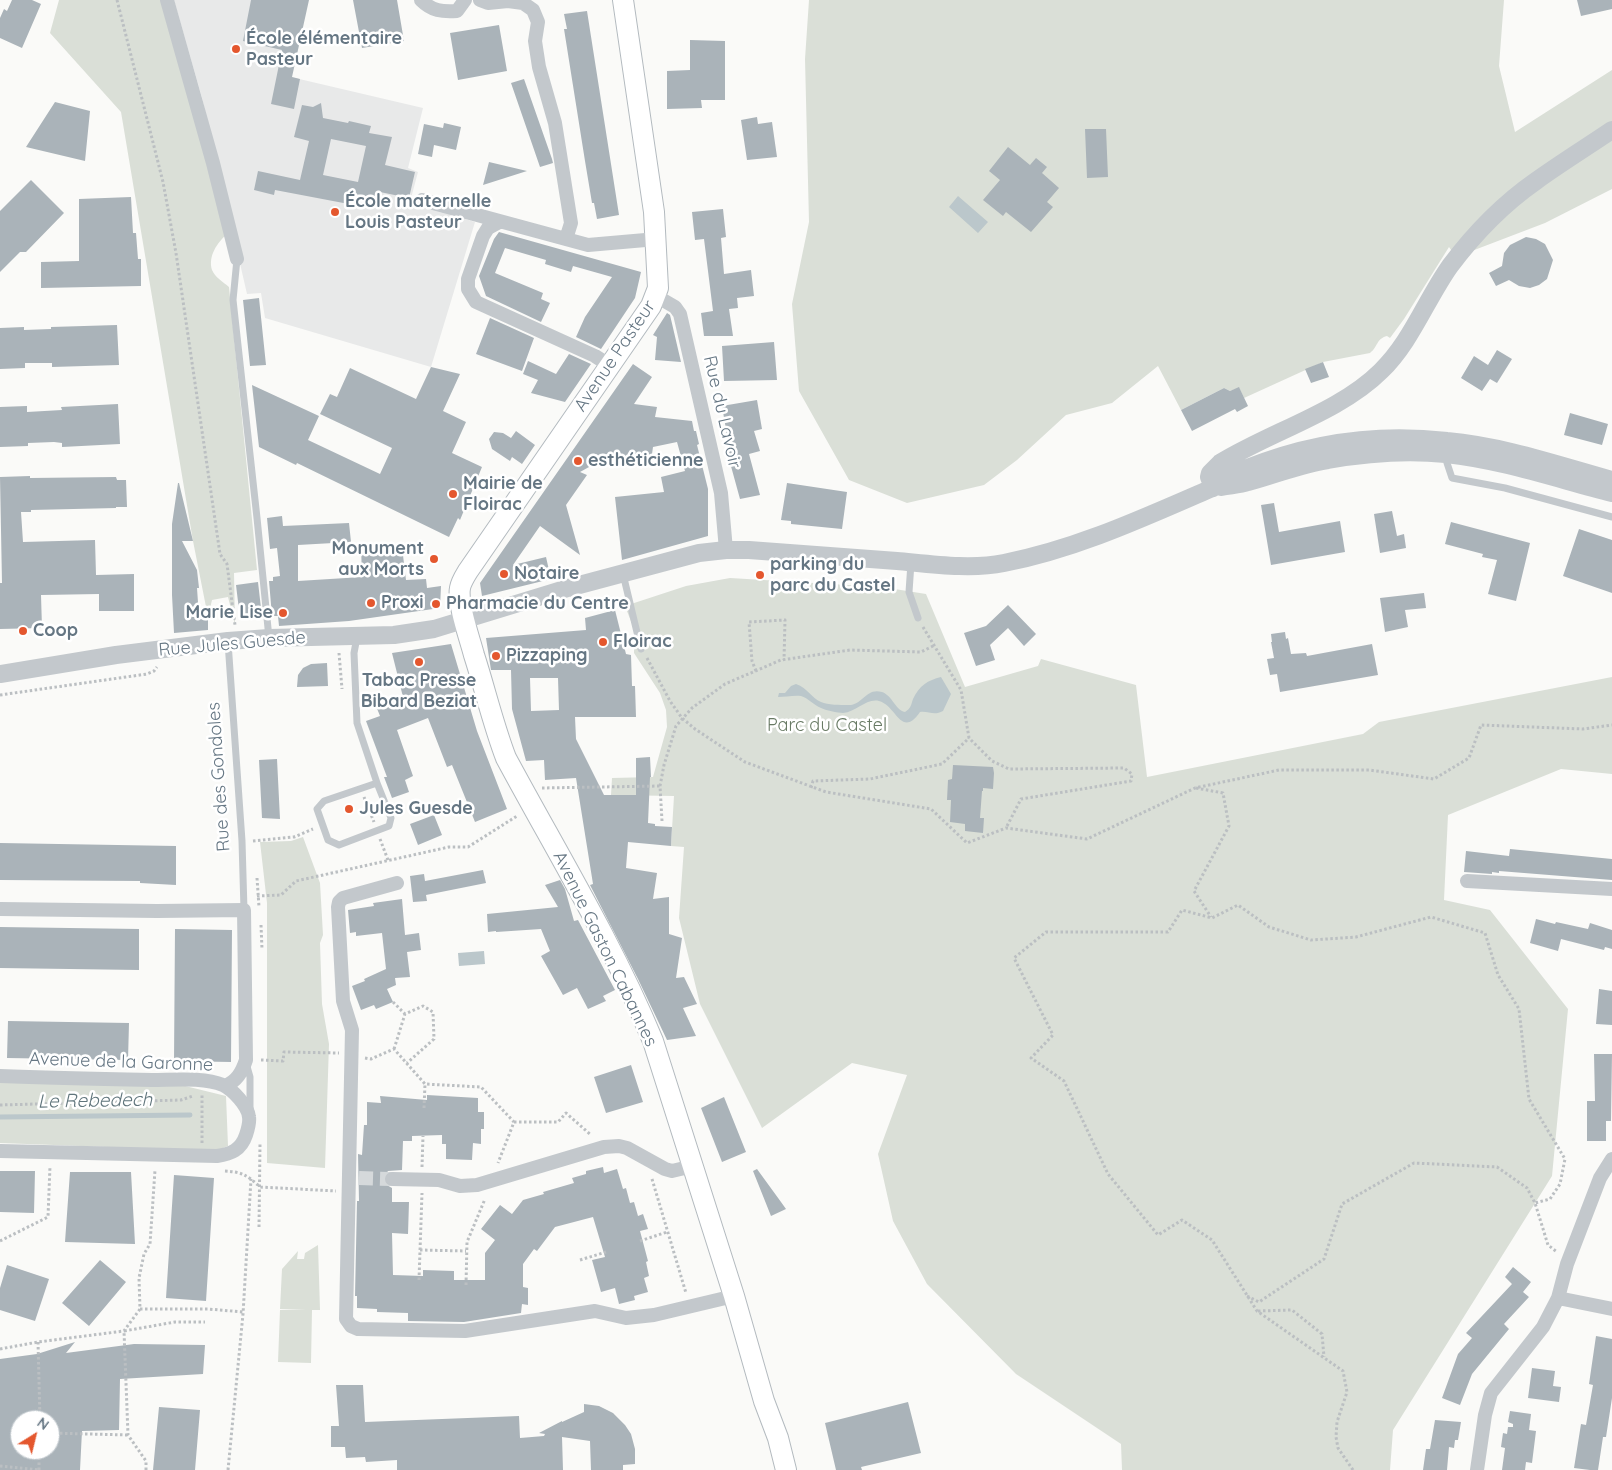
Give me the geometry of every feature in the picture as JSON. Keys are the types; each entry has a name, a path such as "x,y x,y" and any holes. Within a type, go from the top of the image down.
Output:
{"main road":[{"name":"Avenue Pasteur","path":"464,619 460,588 468,571 651,306 656,296 658,288 657,240 654,212 623,0"},
{"name":"Avenue Gaston Cabannes","path":"464,619 498,737 506,758 574,878 640,1010 652,1041 734,1296 786,1470"},
{"name":"Avenue Gaston Cabannes","path":"764,1401 768,1440 774,1470"}],"street":[{"path":"168,0 237,259"},
{"path":"422,0 429,8 443,12 457,11 466,0"},
{"path":"480,0 488,3 508,1 523,3 533,10 538,22 535,41 539,67 555,123 571,222 566,239"},
{"path":"1214,488 1209,477 1210,473 1220,463 1237,452 1312,416 1362,388 1394,356 1448,269 1463,249 1490,220 1535,181 1612,130"},
{"path":"422,200 499,222 588,244 657,240"},
{"path":"499,222 488,228 483,236 468,279 468,289 476,302 595,356 609,365"},
{"name":"Rue du Lavoir","path":"656,296 675,307 680,314 721,493 726,550"},
{"path":"1448,447 1510,452 1612,480"},
{"path":"1448,447 1612,493"},
{"name":"Rue Jules Guesde","path":"0,674 116,655 228,641 268,638 394,635 434,629 516,602 699,553 726,550 749,550 960,566 1000,564 1044,555 1106,533 1214,488 1247,483 1289,469 1327,460 1448,447"},
{"path":"1468,881 1612,889"},
{"path":"397,883 343,898 339,902 338,907 343,1002 352,1030 352,1183 346,1319 351,1326 358,1329 465,1331 595,1312 626,1318 690,1307 734,1296"},
{"path":"0,909 156,911 244,903"},
{"name":"Rue des Gondoles","path":"244,903 246,1060"},
{"path":"225,1086 232,1083 242,1072 246,1060"},
{"name":"Avenue de la Garonne","path":"0,1076 215,1082 225,1086 244,1106 249,1115"},
{"path":"0,1151 202,1156 232,1154 245,1139 249,1127 249,1115"},
{"path":"392,1179 439,1180 460,1186 477,1185 604,1147 619,1146 627,1148 672,1171 693,1166"},
{"path":"1477,1470 1485,1415 1491,1393 1543,1327 1558,1298 1569,1260 1600,1178 1612,1159"},
{"path":"1558,1298 1612,1309"}],"lane":[{"path":"237,259 233,300 268,638"},
{"path":"1448,447 1447,463 1452,478 1505,488 1612,517"},
{"path":"911,562 909,592 918,618"},
{"path":"623,574 641,649"},
{"path":"357,637 354,653 357,723 377,784 391,818 389,826 339,845 328,840 318,810 324,801 377,784"},
{"name":"Rue des Gondoles","path":"228,641 242,841 244,903"},
{"path":"246,1060 250,1077 249,1115"}],"path":[{"path":"117,0 163,182 176,253 220,554 227,564 235,625"},
{"path":"918,618 961,690 969,738 992,761 1009,769 1124,768 1132,774 1131,781 1021,799 1006,828"},
{"path":"756,670 752,661 750,622 785,620 784,660"},
{"path":"662,821 660,786 664,765 676,726 692,708 726,684 784,660 850,650 921,652 933,646"},
{"path":"641,649 670,701 682,718 695,730 746,762 811,788 826,792 931,809 967,843 1006,828 1087,839 1195,788 1279,770 1369,770 1434,779 1469,758 1481,725 1583,729 1612,725"},
{"path":"0,695 147,674 154,672 159,662"},
{"path":"811,788 813,781 870,779 942,764 969,738"},
{"path":"244,903 281,895 296,880 449,847 468,848 529,799 533,788 660,786"},
{"path":"1195,788 1224,794 1229,826 1194,892 1212,918"},
{"path":"242,841 294,837 323,825"},
{"path":"1353,1470 1338,1448 1336,1437 1337,1422 1347,1392 1344,1371 1257,1311 1212,1240 1182,1220 1158,1235 1108,1174 1064,1081 1032,1058 1053,1035 1014,958 1046,932 1168,932 1182,910 1212,918 1238,905 1269,928 1310,940 1356,937 1431,917 1485,934 1498,975 1518,1008 1529,1099 1565,1159 1560,1184 1550,1199 1534,1203"},
{"path":"393,1002 405,1014"},
{"path":"246,1060 283,1061 284,1052 371,1059 394,1049 405,1014 423,1006 433,1012 434,1039 407,1063"},
{"path":"394,1049 425,1084 424,1108"},
{"path":"425,1084 482,1087 514,1122 558,1122 566,1113 586,1130"},
{"path":"0,1105 181,1100 202,1092 202,1156"},
{"path":"466,1285 467,1242 514,1122"},
{"path":"419,1280 423,1136"},
{"path":"1247,1295 1259,1302 1324,1259 1342,1204 1414,1163 1497,1167 1527,1188 1548,1245 1569,1260"},
{"path":"221,1171 240,1172 260,1187 352,1183"},
{"path":"0,1241 48,1217 49,1174"},
{"path":"146,1470 146,1460 128,1435 124,1331 140,1309 139,1278 144,1254 150,1244 155,1176"},
{"path":"651,1176 690,1307"},
{"path":"228,1470 243,1312 251,1179"},
{"path":"640,1241 667,1232"},
{"path":"420,1250 466,1251"},
{"path":"580,1260 606,1252"},
{"path":"140,1309 208,1309 243,1312"},
{"path":"1257,1311 1292,1310 1322,1334 1324,1358"},
{"path":"0,1349 175,1322 204,1322"},
{"path":"38,1342 40,1410"},
{"path":"60,1433 128,1435"},
{"path":"0,1466 39,1470"}],"shaded area":[{"name":"École maternelle Louis Pasteur","path":"174,0 294,0 278,74 423,108 408,168 418,172 410,202 475,222 431,367 265,318 261,293 247,294 202,98"},
{"path":"958,196 988,222 978,233 949,207"},
{"path":"941,677 951,694 943,711 934,713 920,712 914,719 908,722 903,722 885,704 879,701 870,701 843,713 823,709 801,696 778,697 779,693 785,693 791,686 796,684 821,702 853,705 868,694 877,691 886,694 899,709 905,712 910,708 915,694 921,687"},
{"path":"484,951 485,964 459,966 458,953"}],"green space":[{"path":"59,0 162,0 227,234 214,250 211,265 215,275 229,287 257,570 234,573 235,625 228,597 212,600 208,617 193,541 121,112 50,33"},
{"path":"809,0 1504,0 1499,66 1515,132 1612,70 1612,189 1545,223 1456,257 1449,247 1390,338 1387,336 1383,337 1370,353 1323,362 1244,398 1239,388 1230,391 1224,388 1181,410 1158,366 1112,403 1066,415 1017,460 984,485 907,503 849,480 799,391 792,304 809,222 805,59"},
{"name":"Parc du Castel","path":"730,578 882,587 926,594 965,687 1038,666 1041,659 1136,685 1147,777 1363,734 1379,722 1612,677 1612,774 1561,769 1448,815 1444,900 1490,910 1568,1009 1552,1176 1393,1430 1390,1470 1122,1470 1121,1444 1016,1374 927,1284 893,1221 878,1154 907,1075 852,1063 762,1128 700,1004 679,918 684,847 671,846 674,796 611,795 612,778 653,777 667,727 666,710 660,693 634,653 634,629 625,606 686,586"},
{"path":"303,837 320,883 323,935 320,943 322,1004 329,1044 325,1168 267,1163 267,903 260,842 291,841"},
{"path":"0,1082 177,1084 226,1096 228,1146 216,1151 0,1143"},
{"path":"318,1245 320,1310 312,1310 311,1363 278,1362 280,1310 306,1310 280,1309 282,1269 298,1251 297,1259 304,1259 305,1253"}],"building":[{"path":"12,0 32,0 41,4 22,48 0,38 0,18 4,9 7,11"},
{"path":"251,0 309,0 292,77 300,79 294,109 271,104 282,50 243,41"},
{"path":"353,0 397,0 404,41 362,48"},
{"path":"1577,0 1612,0 1612,9 1581,16"},
{"path":"587,11 619,215 597,219 594,203 592,203 564,29 567,29 564,14"},
{"path":"499,25 507,71 458,80 450,33"},
{"path":"690,40 725,41 725,100 701,100 702,108 667,109 667,71 690,70"},
{"path":"524,79 553,163 540,167 511,83"},
{"path":"55,102 90,111 85,161 26,147"},
{"path":"321,103 323,118 371,126 369,133 392,137 385,165 415,172 409,198 380,192 379,199 356,194 354,205 275,190 274,195 254,190 258,171 300,180 309,141 294,137 302,105 313,107","holes":["331,139 366,146 358,182 323,175"]},
{"path":"757,117 758,124 772,122 777,157 747,160 741,120"},
{"path":"444,123 461,127 456,150 434,145 432,157 418,154 424,124 443,128"},
{"path":"1085,129 1106,129 1108,177 1087,178"},
{"path":"1008,147 1030,165 1036,158 1047,167 1042,173 1059,188 1047,202 1053,207 1031,232 1006,212 1003,216 983,200 1000,180 989,171"},
{"path":"489,162 527,171 483,185"},
{"path":"31,180 64,213 26,252 20,252 0,272 0,211"},
{"path":"131,197 133,233 136,233 138,259 141,259 141,286 41,288 41,262 79,261 79,199"},
{"path":"723,209 726,237 721,238 724,274 751,270 754,296 737,298 738,308 729,309 733,336 704,336 701,313 713,311 704,239 695,240 692,212"},
{"path":"499,232 641,272 635,298 601,349 576,337 585,317 612,277 573,266 571,272 545,264 546,260 505,248 495,273 543,293 541,299 550,303 541,322 486,296 479,276 494,239"},
{"path":"1526,237 1536,239 1545,244 1553,260 1547,279 1539,285 1530,288 1519,286 1509,280 1496,286 1489,273 1502,266 1504,253 1510,245"},
{"path":"259,298 266,365 250,366 243,300"},
{"path":"667,313 670,315 681,362 655,360 657,337 653,335"},
{"path":"490,318 534,338 522,371 476,354"},
{"path":"117,325 119,365 52,367 52,363 25,363 25,368 0,369 0,328 24,327 24,330 51,329 51,327"},
{"path":"774,342 777,380 724,381 722,346"},
{"path":"1497,350 1512,359 1497,383 1490,379 1482,391 1461,378 1474,356 1488,365"},
{"path":"569,354 591,364 565,402 531,393 538,380 523,374 528,361 556,374"},
{"path":"1323,362 1329,377 1311,383 1305,369"},
{"path":"633,364 652,377 634,404 657,407 655,417 692,421 694,431 696,431 699,444 697,445 708,489 708,536 622,560 615,497 664,492 661,477 685,471 677,442 653,447 651,461 633,459 633,461 609,456 580,472 587,475 566,505 580,555 540,526 513,565 546,557 551,579 482,596 480,583"},
{"path":"431,367 460,374 443,411 466,422 452,453 482,467 460,520 458,518 449,537 297,463 296,465 259,447 252,385 319,416 308,440 380,474 392,448 320,414 330,394 337,397 350,368 416,399"},
{"path":"1239,387 1248,406 1237,412 1235,409 1192,431 1181,410 1224,388 1230,391"},
{"path":"757,400 762,429 754,431 760,451 749,454 760,495 740,499 726,448 729,447 722,406"},
{"path":"118,404 120,444 62,447 62,443 54,442 28,443 28,446 0,447 0,407 27,406 27,412 62,410 61,407"},
{"path":"1570,413 1608,424 1602,445 1564,435"},
{"path":"516,431 535,445 522,464 512,457 510,461 492,449 489,439 494,432 503,433 511,438"},
{"path":"30,476 30,478 116,477 117,480 126,480 127,507 31,510 31,512 21,512 23,542 95,540 96,575 134,574 134,611 99,611 99,594 41,595 42,628 0,629 0,583 2,583 0,477"},
{"path":"178,483 193,541 182,541 197,570 199,617 208,617 208,630 174,633 172,524"},
{"path":"787,483 847,492 842,529 791,524 791,521 781,520"},
{"path":"1274,503 1279,532 1340,521 1345,552 1271,565 1261,505"},
{"path":"1392,511 1397,536 1404,534 1406,548 1380,553 1374,514"},
{"path":"282,516 283,526 349,523 351,542 298,545 298,581 362,577 361,545 402,547 406,580 426,579 427,588 441,586 440,608 349,621 279,626 278,616 272,616 269,581 273,581 273,577 280,576 277,548 270,549 267,518"},
{"path":"1451,522 1530,543 1516,601 1488,594 1497,560 1482,557 1483,554 1445,544"},
{"path":"1579,529 1612,540 1612,593 1563,576"},
{"path":"258,582 262,617 240,618 236,585"},
{"path":"1424,593 1426,608 1405,610 1408,627 1385,632 1380,598"},
{"path":"1008,605 1036,634 1024,646 1008,628 990,645 995,660 976,666 964,633 986,626"},
{"path":"615,610 626,654 631,655 636,717 575,717 576,739 604,795 636,795 636,758 650,757 651,777 648,823 655,824 655,826 672,827 671,846 628,842 626,868 657,873 653,899 669,897 669,934 682,938 676,978 684,977 697,1004 683,1008 696,1036 667,1040 590,885 593,884 576,778 545,780 544,760 526,761 512,709 511,670 491,670 486,638 586,630 585,618","holes":["530,678 558,678 559,710 531,711"]},
{"path":"1285,632 1291,654 1306,653 1307,656 1372,644 1378,675 1280,692 1277,674 1270,675 1267,659 1274,658 1271,634"},
{"path":"451,644 477,731 507,809 475,822 452,765 447,767 428,718 397,730 413,776 405,780 409,792 392,798 384,777 387,777 366,721 380,716 376,706 403,697 392,653"},
{"path":"327,663 328,686 297,687 298,675 303,668 311,664"},
{"path":"277,759 280,819 262,818 259,760"},
{"path":"953,765 993,767 993,789 983,788 982,791 980,818 984,818 983,833 965,831 965,824 950,822 951,800 947,800 948,780 952,779"},
{"path":"434,815 442,835 418,845 410,824"},
{"path":"0,843 176,846 176,885 140,883 140,881 0,880"},
{"path":"1510,849 1612,859 1612,880 1499,871 1499,873 1492,872 1492,874 1464,872 1466,851 1509,856"},
{"path":"483,870 486,883 426,895 427,901 413,902 410,876 424,874 425,881"},
{"path":"560,880 565,889 574,921 578,920 615,990 603,996 606,1001 588,1009 577,988 563,995 541,956 550,951 541,929 488,932 487,914 558,907 545,885"},
{"path":"402,899 405,935 419,933 421,950 407,952 410,977 395,978 396,985 387,989 393,1002 376,1009 374,1005 361,1010 352,986 386,969 382,933 356,936 356,932 350,933 348,910 374,906 373,903"},
{"path":"1536,919 1588,929 1590,923 1612,930 1612,949 1605,947 1604,950 1561,939 1558,951 1530,943"},
{"path":"0,927 139,929 139,970 0,968"},
{"path":"175,929 232,930 231,1062 174,1061"},
{"path":"1599,989 1612,991 1612,1025 1596,1024"},
{"path":"8,1021 129,1023 128,1060 7,1058"},
{"path":"1594,1054 1612,1054 1611,1121 1606,1121 1606,1141 1587,1141 1587,1101 1595,1101"},
{"path":"631,1065 643,1102 606,1113 594,1077"},
{"path":"427,1095 478,1098 478,1112 484,1112 484,1129 481,1129 481,1144 473,1143 472,1160 446,1159 446,1144 442,1144 442,1135 412,1136 412,1141 403,1141 402,1170 388,1171 383,1178 385,1184 392,1188 392,1202 409,1202 408,1234 392,1233 393,1275 423,1276 423,1270 454,1271 454,1280 485,1280 485,1253 495,1240 481,1229 500,1205 512,1214 523,1200 574,1183 572,1178 586,1174 586,1171 603,1167 604,1173 617,1169 623,1189 626,1188 630,1203 634,1202 638,1216 643,1214 648,1229 640,1231 648,1261 646,1262 649,1276 644,1278 648,1292 634,1296 635,1300 619,1304 615,1288 601,1292 592,1260 605,1257 593,1217 555,1227 537,1251 534,1249 523,1264 523,1287 528,1288 528,1305 522,1304 521,1313 464,1322 408,1321 408,1313 377,1312 377,1309 357,1308 357,1296 355,1296 357,1201 359,1201 358,1154 362,1155 364,1125 367,1125 367,1102 381,1103 380,1096 427,1100"},
{"path":"724,1097 746,1152 722,1162 701,1108"},
{"path":"757,1169 786,1209 771,1216 753,1171"},
{"path":"0,1171 35,1171 34,1213 0,1212"},
{"path":"70,1172 131,1172 135,1244 65,1242"},
{"path":"174,1175 214,1178 206,1301 166,1298"},
{"path":"100,1260 126,1282 89,1326 62,1303"},
{"path":"7,1265 49,1279 35,1321 0,1310 0,1288"},
{"path":"1513,1267 1531,1282 1523,1292 1529,1297 1504,1324 1509,1329 1472,1374 1460,1405 1442,1398 1458,1354 1472,1338 1466,1333 1512,1284 1505,1277"},
{"path":"1596,1336 1612,1339 1612,1398 1606,1437 1603,1437 1598,1470 1590,1470 1574,1468 1581,1424 1586,1425 1593,1385 1589,1384"},
{"path":"75,1342 66,1353 134,1344 205,1345 203,1374 120,1379 119,1430 82,1431 80,1470 0,1470 0,1359 37,1354"},
{"path":"1532,1368 1555,1371 1553,1386 1561,1387 1559,1402 1528,1398"},
{"path":"336,1385 363,1385 365,1422 519,1416 520,1438 544,1436 545,1434 539,1433 584,1412 584,1404 599,1406 613,1413 631,1434 635,1449 635,1464 623,1465 623,1470 591,1470 590,1441 562,1437 563,1470 397,1470 397,1460 366,1462 365,1457 346,1458 345,1447 331,1447 331,1426 339,1426"},
{"path":"908,1402 921,1453 861,1467 862,1470 836,1470 825,1423"},
{"path":"159,1407 200,1410 195,1470 153,1470"},
{"path":"1510,1411 1531,1414 1529,1430 1536,1431 1532,1463 1526,1462 1525,1470 1502,1470 1505,1448 1501,1447 1503,1433 1507,1434 1508,1427 1513,1427 1513,1424 1508,1422"},
{"path":"1435,1420 1461,1422 1458,1440 1455,1440 1454,1448 1449,1447 1447,1470 1423,1470 1426,1449 1430,1449"}],"waterway":[{"name":"Le Rebedech","path":"0,1117 190,1115"}],"tunnel":[{"path":"359,1178 392,1179"}],"place":[{"name":"École élémentaire Pasteur","path":"236,49"},
{"name":"École maternelle Louis Pasteur","path":"335,212"},
{"name":"esthéticienne","path":"578,461"},
{"name":"Mairie de Floirac","path":"453,494"},
{"name":"Monument aux Morts","path":"434,559"},
{"name":"Notaire","path":"504,574"},
{"name":"parking du parc du Castel","path":"760,575"},
{"name":"Proxi","path":"371,603"},
{"name":"Pharmacie du Centre","path":"436,604"},
{"name":"Marie Lise","path":"283,613"},
{"name":"Coop","path":"23,631"},
{"name":"Floirac","path":"603,642"},
{"name":"Pizzaping","path":"496,656"},
{"name":"Tabac Presse Bibard Beziat","path":"419,662"},
{"name":"Jules Guesde","path":"349,809"}]}
